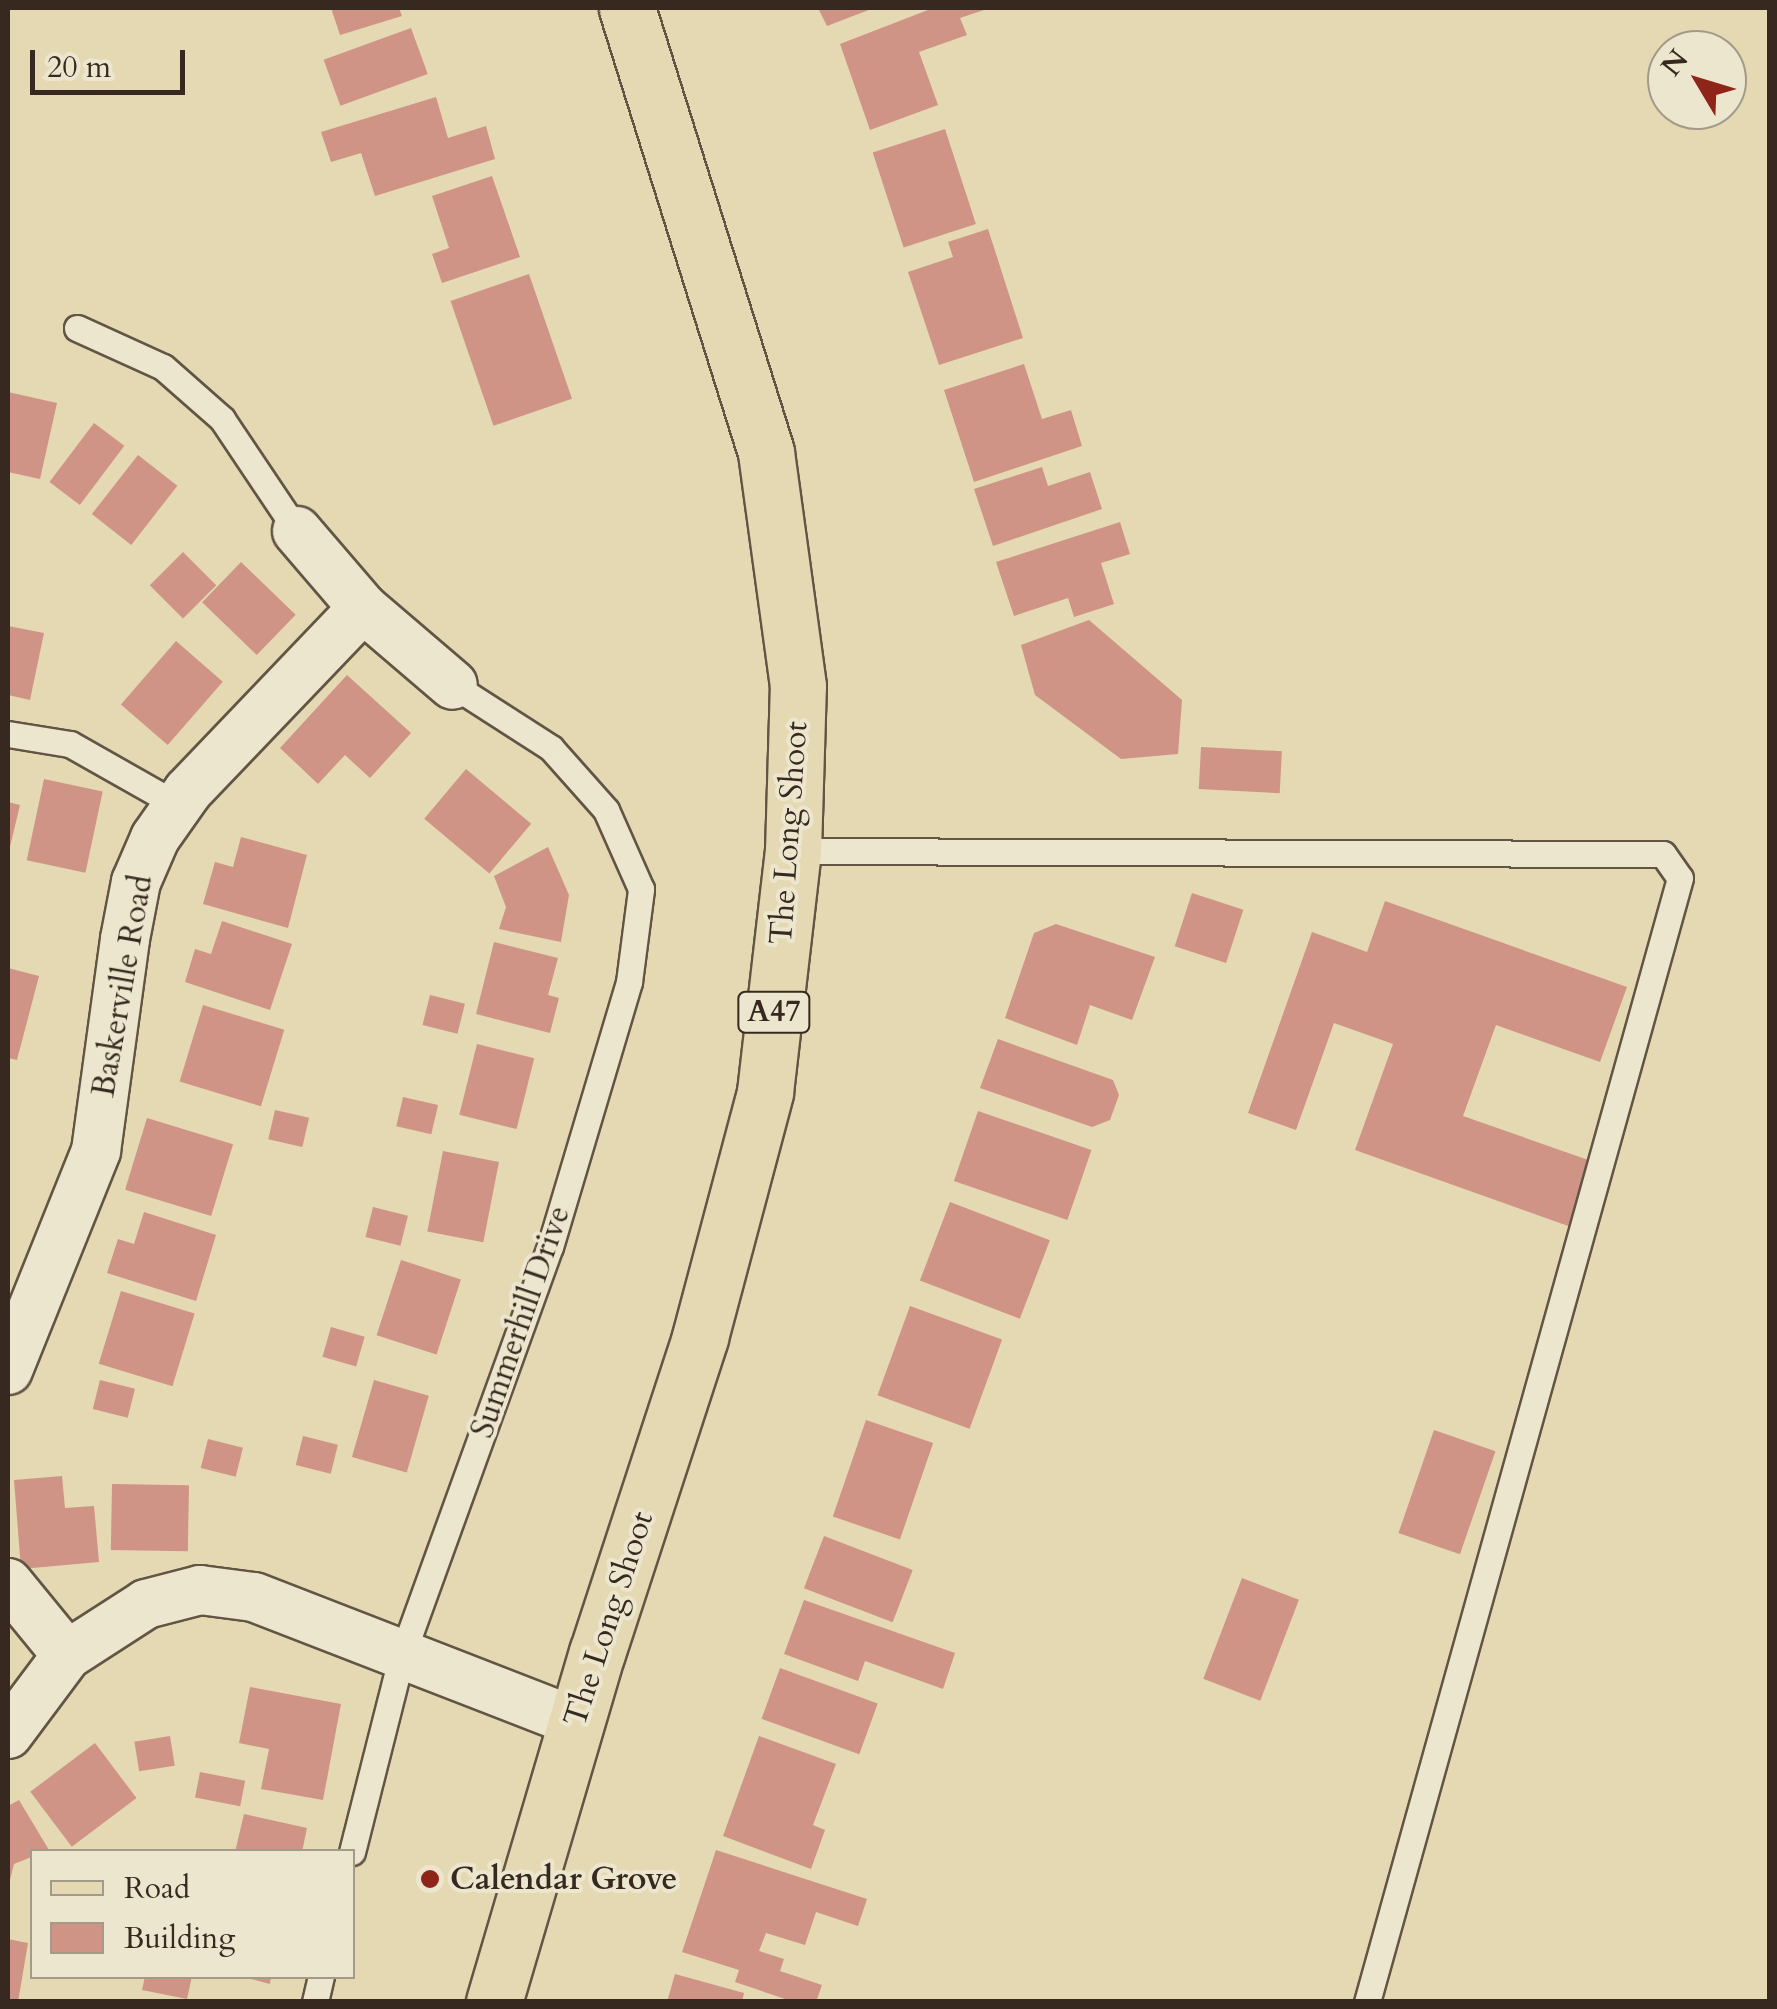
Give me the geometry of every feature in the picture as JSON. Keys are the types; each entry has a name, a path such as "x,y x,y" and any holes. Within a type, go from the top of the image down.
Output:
{"main road":[{"name":"The Long Shoot","path":"494,2002 576,1722 700,1337 765,1092 794,851 798,686 766,452 626,8"}],"street":[{"path":"297,530 364,608 453,686"},
{"name":"Baskerville Road","path":"8,1370 96,1151 136,882 178,805 364,608"},
{"path":"8,1583 67,1655"},
{"path":"8,1734 67,1655 146,1604 200,1590 254,1596 401,1658 576,1722"}],"lane":[{"path":"78,328 163,368 222,418 297,530"},
{"name":"Summerhill Drive","path":"353,1849 401,1658 550,1247 629,982 641,889 606,810 551,748 453,686"},
{"path":"8,734 70,744 178,805"},
{"path":"794,851 1663,854 1680,878 1367,2002"}],"building":[{"path":"331,8 399,8 402,16 340,35"},
{"path":"818,8 874,8 827,26"},
{"path":"933,8 990,8 960,18 967,35 919,52 938,105 870,130 840,44"},
{"path":"411,28 428,74 340,106 324,60"},
{"path":"436,97 448,138 486,126 495,159 375,196 361,153 331,162 321,132"},
{"path":"945,129 976,224 904,248 873,152"},
{"path":"492,176 520,257 442,283 432,254 449,248 432,196"},
{"path":"988,229 1023,338 939,365 908,272 953,257 948,242"},
{"path":"529,274 572,399 493,426 451,301"},
{"path":"1024,364 1042,419 1071,410 1082,446 974,482 944,390"},
{"path":"8,392 57,403 40,479 8,472"},
{"path":"94,423 124,446 80,505 49,482"},
{"path":"138,455 177,486 131,545 92,514"},
{"path":"1042,467 1048,486 1090,472 1102,509 993,546 974,489"},
{"path":"1120,522 1130,554 1101,563 1114,604 1074,617 1068,598 1014,616 996,562"},
{"path":"183,552 216,585 183,618 150,585"},
{"path":"241,562 296,615 257,655 202,602"},
{"path":"1089,620 1182,700 1178,754 1121,759 1035,695 1021,645"},
{"path":"8,626 44,633 30,700 8,695"},
{"path":"176,641 223,682 168,745 121,704"},
{"path":"347,675 411,733 370,778 345,755 318,784 280,748"},
{"path":"1201,747 1282,751 1280,793 1199,789"},
{"path":"466,769 531,824 489,873 424,819"},
{"path":"44,779 103,791 85,873 27,860"},
{"path":"8,802 20,805 9,851 8,850"},
{"path":"241,837 307,855 288,928 203,904 215,862 233,867"},
{"path":"548,847 569,895 561,942 499,929 506,907 494,876"},
{"path":"1192,893 1243,910 1226,963 1175,946"},
{"path":"1385,901 1627,987 1600,1062 1496,1025 1463,1116 1594,1162 1571,1227 1355,1150 1393,1044 1334,1023 1296,1130 1248,1113 1312,932 1367,952"},
{"path":"222,921 292,944 270,1010 185,982 195,949 211,954"},
{"path":"1056,924 1155,957 1132,1020 1090,1005 1077,1045 1005,1018 1034,933"},
{"path":"494,942 558,958 548,995 559,998 550,1033 476,1014"},
{"path":"8,968 39,976 17,1060 8,1058"},
{"path":"430,995 465,1004 457,1034 423,1025"},
{"path":"203,1005 284,1030 261,1106 180,1082"},
{"path":"998,1039 1113,1080 1119,1095 1110,1120 1092,1127 980,1088"},
{"path":"477,1044 534,1058 517,1129 459,1115"},
{"path":"403,1097 438,1105 431,1134 396,1126"},
{"path":"275,1110 309,1118 302,1147 268,1139"},
{"path":"978,1111 1091,1150 1067,1220 954,1181"},
{"path":"147,1118 233,1144 211,1216 125,1190"},
{"path":"443,1151 499,1162 483,1242 427,1231"},
{"path":"950,1202 1050,1240 1020,1319 920,1280"},
{"path":"373,1207 408,1216 400,1246 366,1237"},
{"path":"144,1212 216,1235 196,1301 107,1273 118,1239 134,1244"},
{"path":"401,1260 461,1279 437,1355 377,1335"},
{"path":"121,1291 195,1314 172,1386 99,1364"},
{"path":"910,1306 1002,1340 970,1429 878,1395"},
{"path":"331,1327 365,1337 356,1366 322,1357"},
{"path":"100,1380 135,1389 128,1418 93,1409"},
{"path":"374,1380 429,1396 407,1473 352,1457"},
{"path":"866,1420 933,1443 900,1540 833,1516"},
{"path":"1434,1430 1495,1451 1460,1554 1399,1533"},
{"path":"303,1436 338,1445 331,1474 296,1465"},
{"path":"208,1439 243,1448 236,1477 201,1468"},
{"path":"62,1476 65,1508 94,1506 99,1562 21,1569 14,1480"},
{"path":"112,1484 189,1485 188,1551 111,1550"},
{"path":"824,1536 913,1570 893,1622 804,1588"},
{"path":"1242,1578 1299,1600 1260,1701 1203,1679"},
{"path":"804,1600 955,1653 943,1689 865,1661 858,1681 784,1654"},
{"path":"780,1668 878,1704 859,1754 762,1719"},
{"path":"250,1687 341,1704 323,1800 261,1789 269,1749 239,1743"},
{"path":"170,1736 175,1766 139,1771 134,1742"},
{"path":"759,1736 836,1764 813,1825 825,1830 811,1869 723,1836"},
{"path":"95,1743 137,1798 72,1847 30,1792"},
{"path":"200,1772 245,1781 240,1806 195,1798"},
{"path":"19,1800 48,1849 30,1849 30,1858 14,1864 8,1888 8,1806"},
{"path":"244,1814 307,1828 303,1849 236,1849"},
{"path":"716,1850 867,1899 858,1926 816,1912 805,1945 766,1933 759,1951 784,1959 780,1971 822,1985 816,2002 794,2002 735,1982 739,1970 682,1952"},
{"path":"8,1939 28,1943 18,2002 8,2002"},
{"path":"675,1974 744,1993 742,2002 667,2002"},
{"path":"144,1979 191,1979 187,1999 142,1990"}],"place":[{"name":"Calendar Grove","path":"430,1879"}]}
